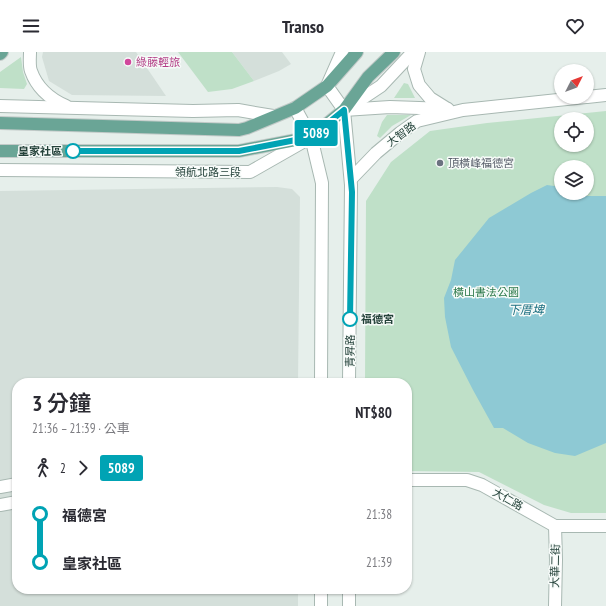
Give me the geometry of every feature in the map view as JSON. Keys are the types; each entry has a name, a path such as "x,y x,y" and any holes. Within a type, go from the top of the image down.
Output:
{"main road":[{"path":"0,123 240,130 295,108 327,86 357,52"},
{"path":"311,137 344,110 368,77 394,52"},
{"name":"領航北路三段","path":"0,151 239,151 311,137"}],"street":[{"path":"30,52 31,70 40,88 54,100 69,107"},
{"path":"327,86 342,52"},
{"path":"344,110 381,86 413,52"},
{"name":"大智路","path":"419,52 414,69 419,85 430,98 447,108"},
{"name":"青昇路","path":"327,86 344,110 351,179 349,378"},
{"name":"大智路","path":"594,96 606,95"},
{"name":"大智路","path":"351,179 376,153 400,132 417,121 463,110 554,100"},
{"path":"0,106 193,111 238,110 273,116"},
{"name":"大智路","path":"344,110 390,107 447,108 463,110"},
{"path":"295,108 311,137 322,183 321,378"},
{"name":"領航北路三段","path":"0,170 250,172 311,137"},
{"name":"大仁路","path":"412,480 467,480 482,485 555,526 606,526"},
{"path":"0,487 12,485"},
{"path":"0,505 12,503"},
{"name":"大華二街","path":"555,526 555,606"},
{"path":"320,606 321,594"},
{"path":"349,594 349,606"}],"shaded area":[{"path":"43,52 136,52 166,96 72,95 49,81 42,57"},
{"path":"232,52 282,52 291,64 279,71 254,81"},
{"path":"277,187 292,189 300,197 298,378 12,378 12,594 298,594 298,606 0,606 0,191"}],"green space":[{"path":"178,52 232,52 254,81 232,89 208,92"},
{"path":"21,57 23,72 27,84 24,89 0,88 0,72"},
{"path":"404,83 408,84 415,98 394,98"},
{"name":"橫山書法公園","path":"606,111 606,513 571,513 544,505 479,472 412,471 412,378 365,378 366,201 391,162 430,131 487,123 554,116 554,152 594,152 594,112"},
{"path":"387,115 411,115 392,126 380,138 377,136 382,122"}],"water":[{"name":"下厝埤","path":"547,185 554,186 554,200 594,200 594,196 606,196 606,443 575,456 555,453 528,443 503,428 494,428 451,347 445,317 444,298 451,280 455,260 489,218"}],"bus line":[{"name":"5089","path":"73,151 239,151 311,137 344,110 352,192 350,319"}],"place":[{"name":"綠藤輕旅","path":"128,62"},
{"name":"皇家社區","path":"73,151"},
{"name":"頂橫峰福德宮","path":"440,163"},
{"name":"福德宮","path":"350,319"}]}
